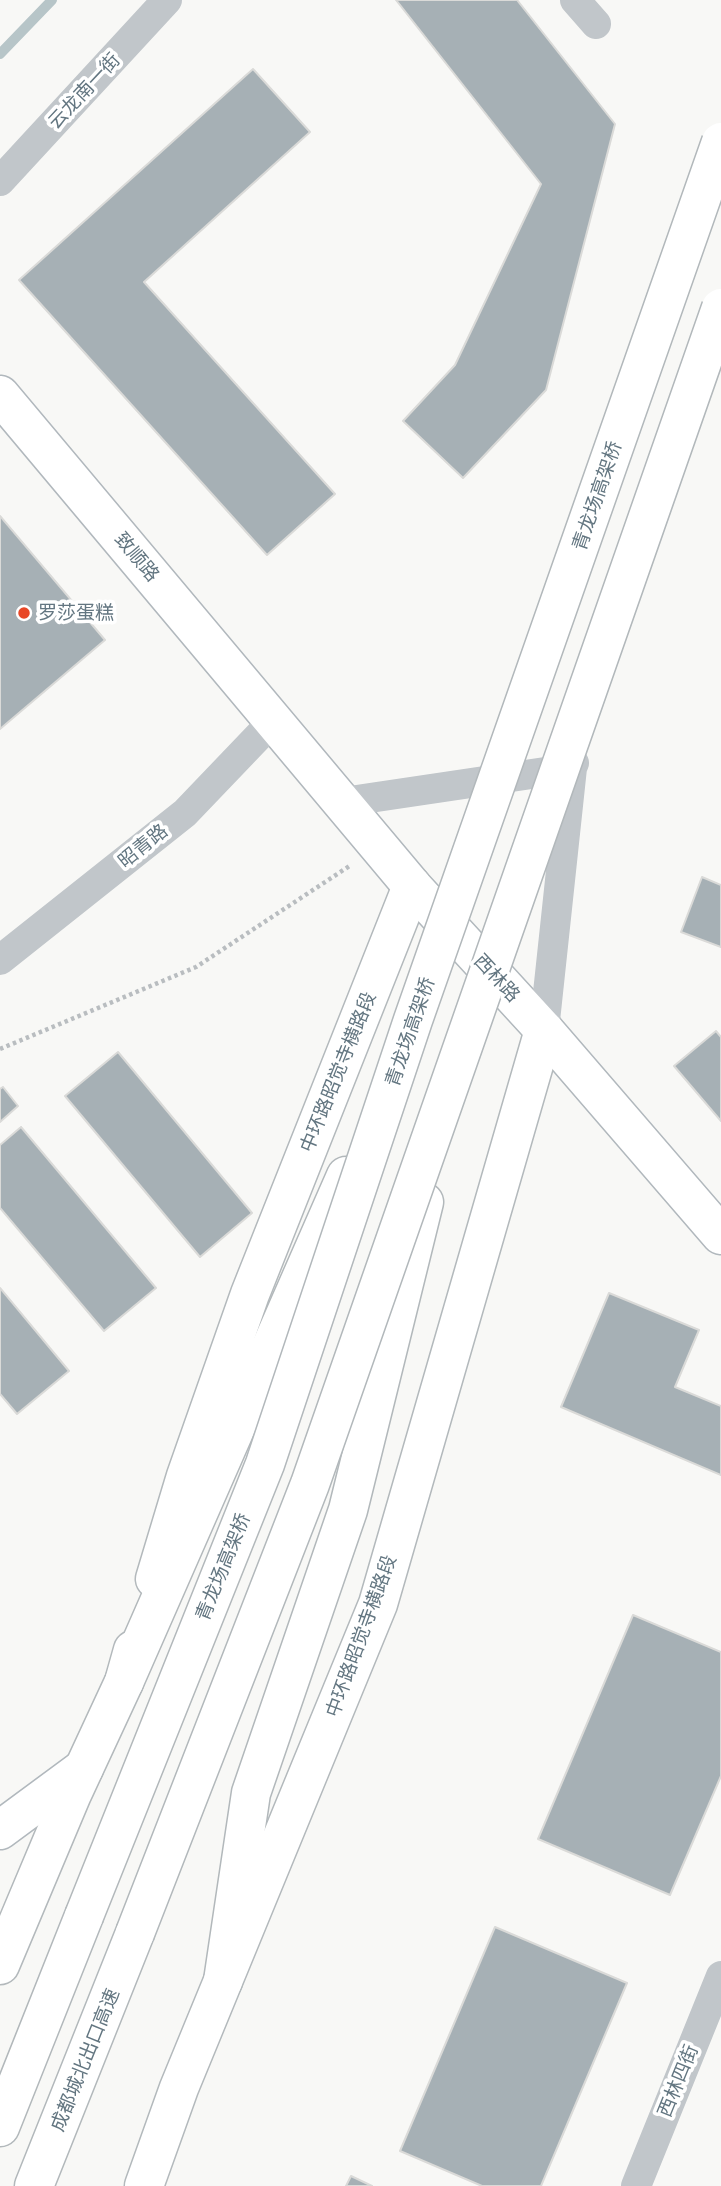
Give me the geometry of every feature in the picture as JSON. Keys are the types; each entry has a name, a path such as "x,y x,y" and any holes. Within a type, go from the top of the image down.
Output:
{"main road":[{"name":"青龙场高架桥","path":"0,2127 265,1464 414,1020 721,142"},
{"path":"223,1981 251,1793 348,1510 462,1047 721,309"},
{"name":"致顺路","path":"0,395 274,720"},
{"name":"西林路","path":"274,720 412,886 544,1030 721,1235"},
{"name":"中环路昭觉寺横路段","path":"0,1965 84,1768 124,1682 186,1476 250,1294 412,886"},
{"path":"124,1682 414,1020"},
{"name":"中环路昭觉寺横路段","path":"144,2186 179,2088 378,1604 544,1030"},
{"name":"成都城北出口高速","path":"34,2186 310,1484 462,1047"},
{"path":"0,1829 84,1768"}],"street":[{"name":"云龙南一街","path":"0,181 167,0"},
{"path":"575,0 596,24"},
{"path":"544,1030 572,768 721,335"},
{"name":"昭青路","path":"0,960 185,813 274,720"},
{"path":"342,802 572,768"},
{"name":"西林四街","path":"636,2186 721,1976"}],"path":[{"path":"0,1049 197,967 379,846"}],"building":[{"path":"396,0 517,0 615,124 546,390 463,478 403,421 455,365 541,184"},
{"path":"253,69 310,132 144,282 335,494 267,555 19,280"},
{"path":"0,516 105,640 0,729"},
{"path":"702,877 721,885 721,947 681,932"},
{"path":"716,1031 721,1037 721,1121 674,1066"},
{"path":"118,1052 252,1213 200,1257 65,1096"},
{"path":"3,1087 18,1106 0,1122 0,1089"},
{"path":"21,1127 156,1288 104,1331 0,1208 0,1145"},
{"path":"0,1288 69,1371 17,1414 0,1394"},
{"path":"609,1293 699,1330 675,1387 721,1406 721,1475 561,1407"},
{"path":"633,1615 721,1652 721,1776 670,1895 538,1839"},
{"path":"495,1927 627,1983 541,2186 482,2186 400,2151"},
{"path":"351,2176 372,2186 346,2186"}],"waterway":[{"path":"0,54 52,0"}],"place":[{"name":"罗莎蛋糕","path":"24,613"}]}
